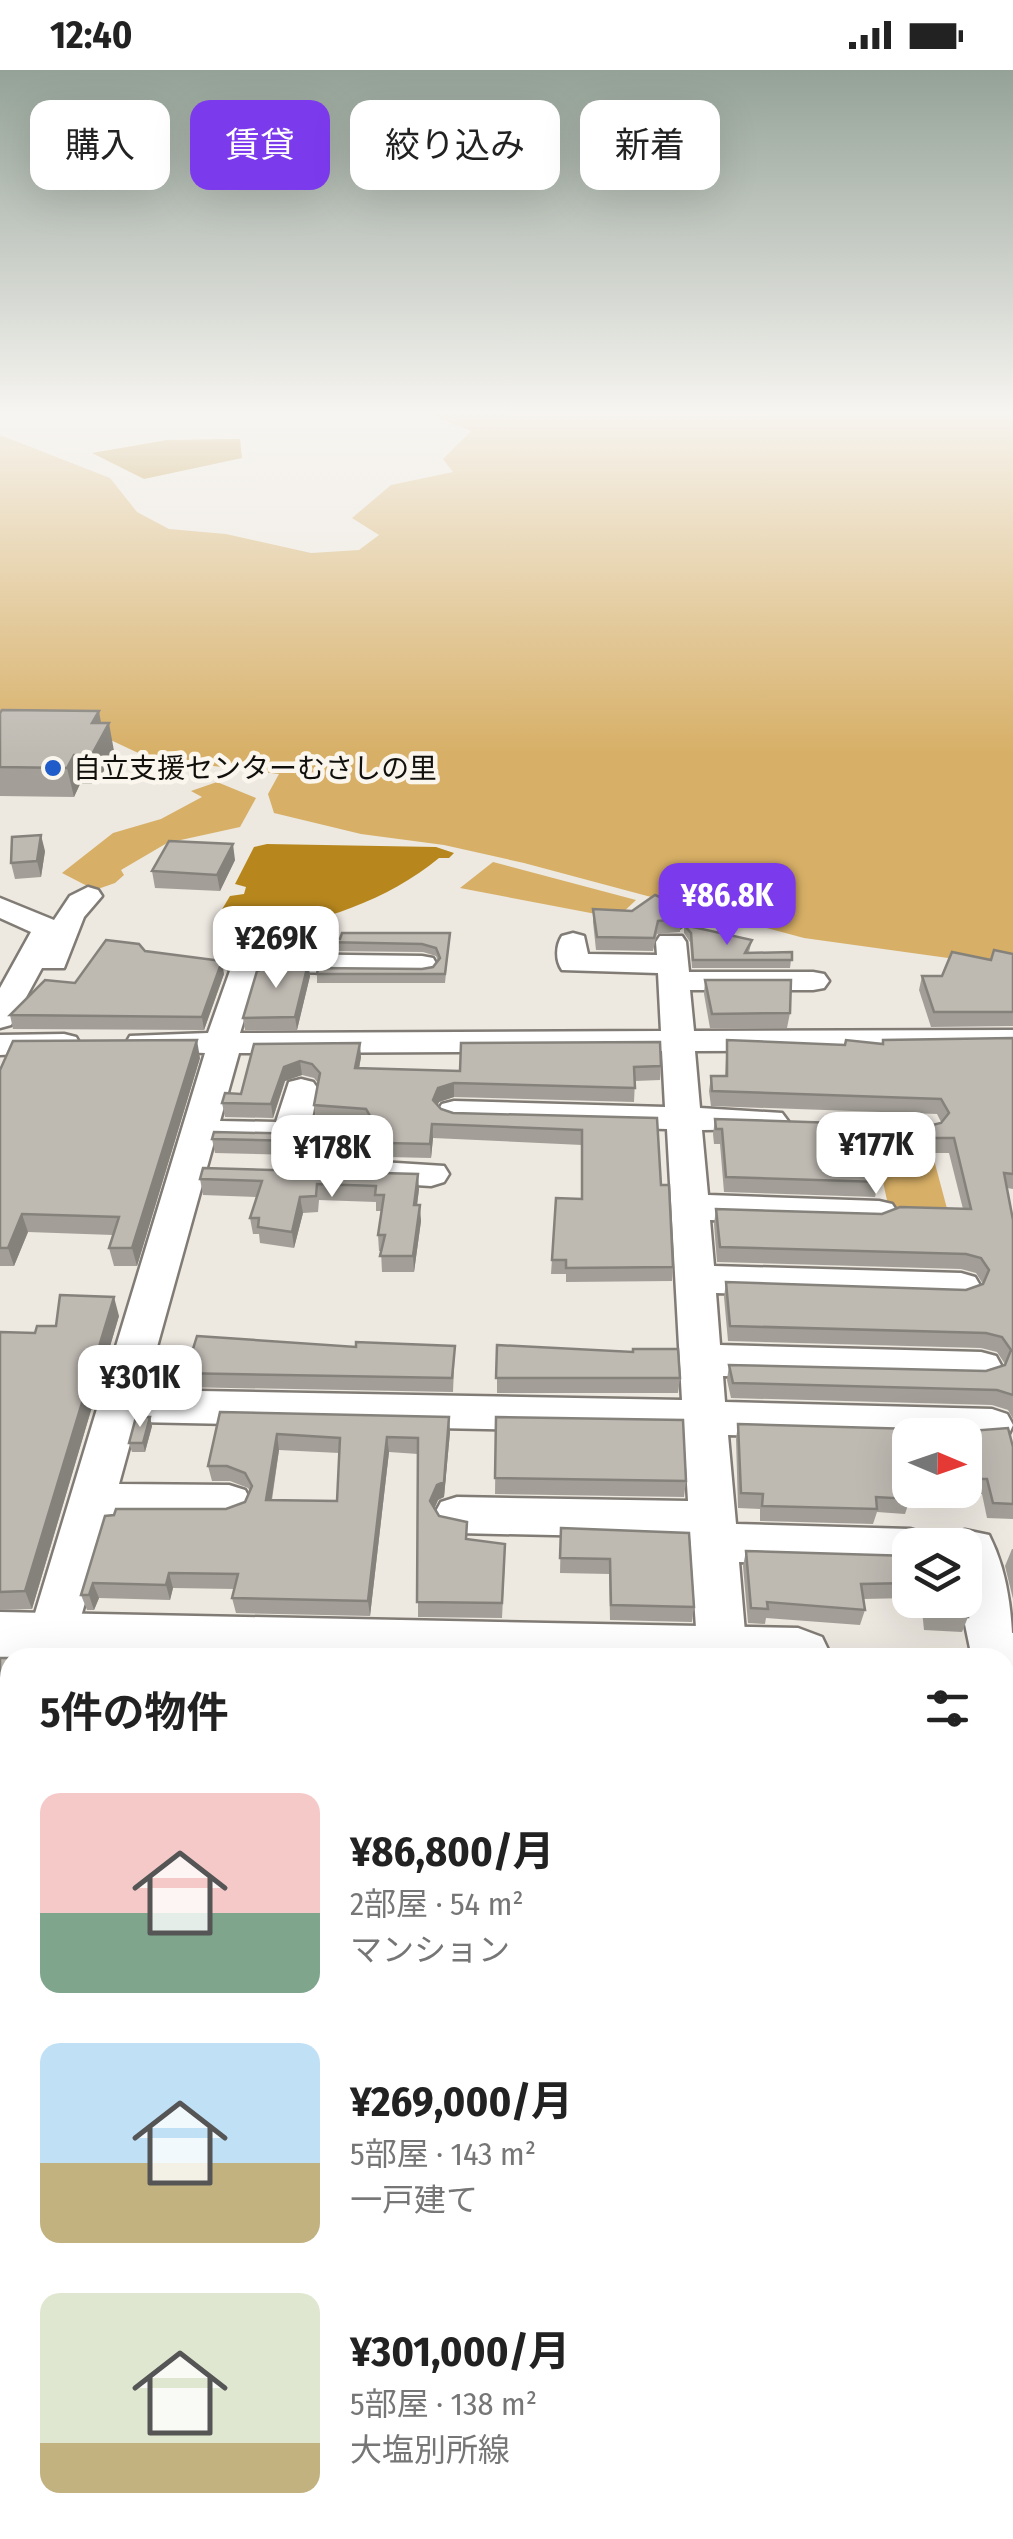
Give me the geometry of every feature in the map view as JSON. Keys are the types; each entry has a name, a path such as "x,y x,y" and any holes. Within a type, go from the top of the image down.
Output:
{"main road":[{"path":"26,1642 206,1648"}],"street":[{"path":"3,1013 36,990 56,955 68,918 76,904 88,896"},
{"path":"0,906 48,928 3,1013"},
{"path":"573,942 573,964 673,962 812,981"},
{"path":"218,961 251,970"},
{"path":"26,1642 90,1502 118,1406 204,1156 223,1042 242,975 277,962 422,965"},
{"path":"673,962 721,1648"},
{"path":"0,1045 1013,1040"},
{"path":"290,1133 301,1088"},
{"path":"454,1112 804,1122"},
{"path":"204,1156 290,1133 354,1135"},
{"path":"337,1172 431,1174"},
{"path":"690,1208 879,1213"},
{"path":"696,1279 961,1287"},
{"path":"702,1360 981,1367"},
{"path":"118,1406 421,1409 992,1426"},
{"path":"90,1502 229,1503"},
{"path":"457,1514 521,1531 714,1531 892,1546"},
{"path":"982,1593 995,1648"}],"shaded area":[{"path":"0,526 164,526 226,534 311,553 359,550 379,535 365,526 1013,526 1013,967 804,938 524,863 444,845 361,834 274,813 268,794 279,774 149,758 102,736 0,731"},
{"path":"217,782 256,798 240,827 167,843 121,870 124,875 115,883 95,890 62,873 113,833 161,819 202,797 191,791"},
{"path":"254,847 436,847 454,853 449,858 439,858 390,890 336,913 279,927 221,931 227,918 218,916 230,896 244,894 246,887 235,884"},
{"path":"493,862 636,900 617,918 460,888"},
{"path":"878,1159 934,1160 949,1216 890,1214"}],"building":[{"path":"2,710 99,711 92,723 109,723 91,756 74,755 67,768 0,767"},
{"path":"41,835 37,861 11,863 12,837"},
{"path":"169,841 233,844 217,875 152,871"},
{"path":"655,895 692,910 678,918 681,919 658,921 654,938 597,937 593,909 632,911"},
{"path":"684,925 752,940 745,953 792,952 792,960 693,960 691,933"},
{"path":"342,933 450,933 445,974 317,974 318,968 422,969 433,967 440,958 436,948 422,944 323,942 323,938 340,939"},
{"path":"106,940 139,944 145,951 222,961 202,1017 10,1015 45,980 75,983"},
{"path":"994,950 1013,954 1013,1012 934,1012 922,976 942,976 952,952 991,960"},
{"path":"279,963 308,964 295,1017 243,1018 257,971"},
{"path":"705,980 791,980 790,1013 712,1014"},
{"path":"1013,1038 1013,1174 1004,1173 1013,1220 1013,1395 997,1390 733,1383 729,1365 986,1371 1005,1365 1011,1350 1002,1337 986,1333 730,1326 726,1282 966,1290 983,1284 989,1270 981,1258 966,1254 720,1247 716,1209 882,1214 900,1207 971,1209 954,1138 869,1138 879,1182 726,1177 722,1129 716,1129 715,1119 928,1126 941,1123 949,1113 941,1099 712,1091 711,1076 727,1076 727,1040 845,1045 846,1040 883,1044 883,1040"},
{"path":"197,1040 132,1248 109,1248 119,1217 22,1214 8,1248 0,1248 0,1070 13,1041"},
{"path":"660,1042 661,1066 634,1067 635,1088 454,1083 438,1088 433,1100 441,1109 453,1113 657,1118 661,1185 669,1185 673,1267 566,1268 566,1260 552,1260 556,1198 582,1199 582,1130 432,1124 430,1144 212,1139 214,1132 353,1135 367,1132 374,1123 366,1109 314,1105 320,1073 312,1064 300,1061 284,1067 271,1104 222,1103 225,1093 241,1094 254,1044 360,1043 355,1068 460,1071 461,1043"},
{"path":"203,1168 418,1174 414,1205 420,1205 413,1256 380,1256 385,1235 378,1235 384,1195 375,1195 376,1186 317,1184 316,1196 300,1197 292,1232 258,1227 259,1218 250,1218 262,1181 200,1179"},
{"path":"60,1295 114,1297 25,1591 0,1592 0,1332 35,1333 37,1326 56,1326"},
{"path":"197,1336 356,1347 356,1342 455,1346 452,1378 176,1373 178,1354 192,1352"},
{"path":"497,1345 633,1352 678,1349 680,1378 496,1378"},
{"path":"220,1412 449,1417 444,1482 437,1485 430,1501 439,1516 467,1522 466,1539 505,1544 502,1603 417,1602 418,1438 387,1437 368,1601 232,1598 238,1574 169,1573 166,1585 93,1583 89,1595 81,1595 105,1516 114,1515 116,1509 226,1509 245,1502 252,1486 245,1473 227,1466 208,1466","holes":["277,1434 340,1438 337,1501 266,1500"]},
{"path":"136,1417 150,1417 143,1443 129,1443"},
{"path":"496,1417 683,1420 686,1481 495,1478"},
{"path":"738,1424 892,1428 892,1498 876,1497 877,1509 762,1506 763,1494 741,1493"},
{"path":"1008,1428 1013,1447 1013,1504 993,1503 987,1479 982,1479 982,1430"},
{"path":"561,1528 689,1533 694,1607 611,1605 610,1559 560,1558"},
{"path":"746,1551 892,1555 892,1583 861,1584 865,1610 767,1602 768,1609 751,1608"}],"place":[{"name":"自立支援センターむさしの里","path":"53,768"}]}
